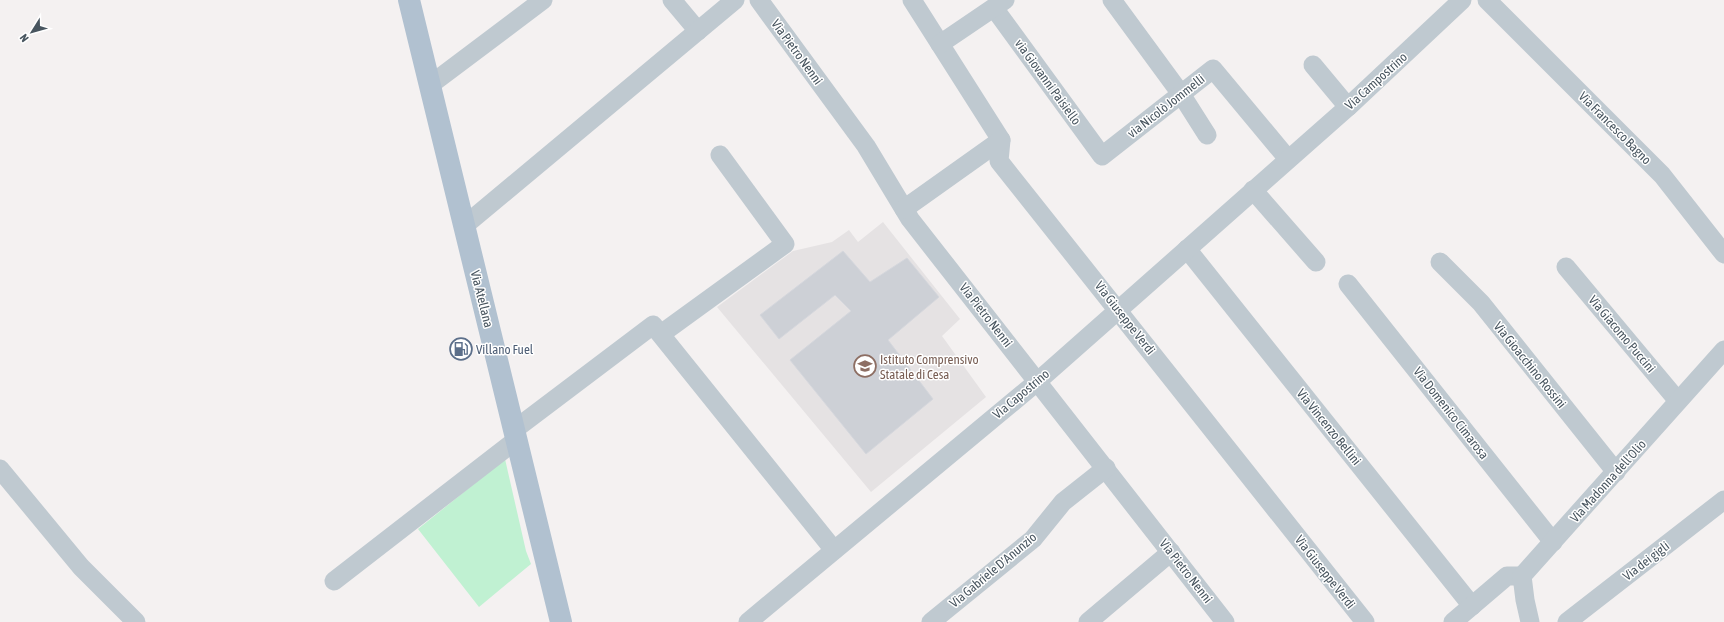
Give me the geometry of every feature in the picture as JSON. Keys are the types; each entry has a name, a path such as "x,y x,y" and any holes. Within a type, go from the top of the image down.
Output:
{"main road":[{"name":"Via Atellana","path":"409,0 560,621"}],"street":[{"path":"430,85 543,0"},
{"path":"672,0 698,31"},
{"path":"464,226 735,0"},
{"name":"Via Pietro Nenni","path":"759,0 866,146 910,219 1225,622"},
{"path":"904,208 1001,140 912,0"},
{"path":"1112,0 1181,94 1207,135"},
{"name":"Via Campostrino","path":"1288,160 1348,107 1462,0"},
{"path":"940,44 999,4"},
{"name":"via Giovanni Paisiello","path":"999,4 1102,156"},
{"name":"Via Francesco Bagno","path":"1496,4 1662,175 1724,254"},
{"path":"1313,65 1348,107"},
{"name":"via Nicolò Jommelli","path":"1102,156 1213,69 1288,160"},
{"name":"Via Giuseppe Verdi","path":"1001,140 999,161 1365,622"},
{"path":"661,334 785,244 720,154"},
{"name":"Via Capostrino","path":"748,622 1038,381 1288,160"},
{"path":"1253,190 1316,262"},
{"name":"Via Vincenzo Bellini","path":"1187,249 1472,606"},
{"name":"Via Gioacchino Rossini","path":"1440,262 1481,303 1616,472"},
{"name":"Via Giacomo Puccini","path":"1566,268 1678,402"},
{"name":"Via Domenico Cimarosa","path":"1348,284 1553,542"},
{"path":"334,581 653,325 834,550"},
{"name":"Via Madonna dell'Olio","path":"1522,576 1724,350"},
{"name":"Via Gabriele D'Anunzio","path":"931,622 1032,540 1063,502 1106,468"},
{"path":"0,469 81,567 136,622"},
{"name":"Via dei gigli","path":"1567,622 1724,500"},
{"path":"1088,622 1171,552"},
{"path":"1453,622 1507,576 1522,576 1530,622"}],"shaded area":[{"name":"Istituto Comprensivo Statale di Cesa","path":"883,222 960,319 942,336 986,397 871,492 717,307 793,251 832,242 849,230 858,242"}],"green space":[{"path":"505,459 526,551 531,564 479,607 418,529"}],"building":[{"path":"843,251 870,282 907,258 939,297 888,340 933,399 866,454 790,360 851,311 835,295 779,339 760,315"}],"place":[{"name":"Villano Fuel","path":"461,349"},
{"name":"Istituto Comprensivo Statale di Cesa","path":"865,366"}]}
